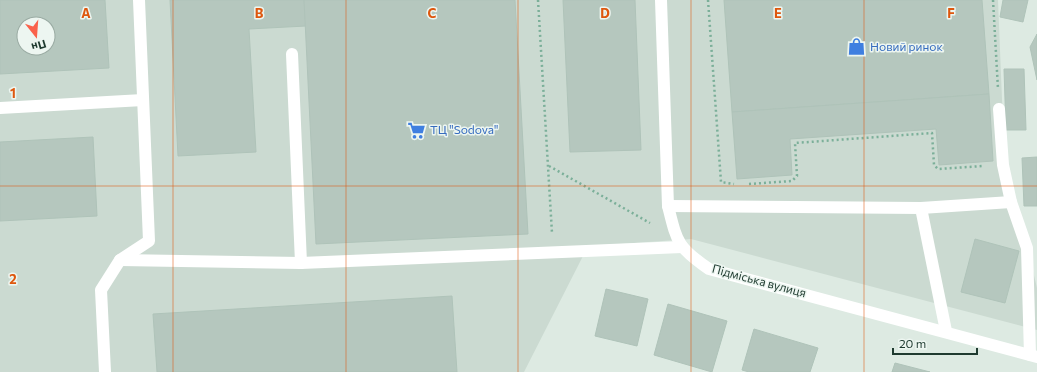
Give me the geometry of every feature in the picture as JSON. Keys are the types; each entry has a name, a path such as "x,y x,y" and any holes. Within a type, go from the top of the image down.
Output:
{"street":[{"path":"105,372 101,290 120,260 149,241 139,0"},
{"name":"Підміська вулиця","path":"661,0 668,206 675,236 689,255 709,269 946,331 1033,356"},
{"path":"292,54 301,263"},
{"path":"0,108 143,100"},
{"path":"999,109 1003,165 1011,202 1027,248 1033,356"},
{"path":"668,206 921,208 1011,202"},
{"path":"921,208 946,331"},
{"path":"120,260 301,263 682,247"}],"path":[{"path":"538,0 552,234"},
{"path":"708,0 721,182 737,185"},
{"path":"992,0 999,109"},
{"path":"745,184 792,181 797,176 795,143 802,142 932,133 934,165 938,169 1003,165"},
{"path":"548,166 675,236"}],"shaded area":[{"path":"0,0 998,0 1004,149 1037,288 1037,330 691,239 605,245 583,256 524,372 0,372"}],"building":[{"path":"0,0 105,0 109,68 0,74"},
{"path":"170,0 304,0 306,26 249,29 256,152 178,156"},
{"name":"ТЦ \"Sodova\"","path":"304,0 515,0 528,234 316,244"},
{"path":"563,0 635,0 641,150 570,152"},
{"name":"Новий ринок","path":"724,0 982,0 989,94 732,112"},
{"path":"1003,0 1028,0 1023,22 1000,17"},
{"path":"1037,34 1037,80 1030,47"},
{"path":"1004,69 1024,69 1026,130 1006,130"},
{"path":"989,94 993,161 939,165 936,129 790,139 792,175 737,179 732,112"},
{"path":"93,137 97,216 0,221 0,142"},
{"path":"1037,157 1037,206 1024,206 1022,158"},
{"path":"975,239 1019,251 1005,303 961,292"},
{"path":"606,289 648,299 637,346 595,336"},
{"path":"452,296 457,372 157,372 153,314"},
{"path":"668,304 727,321 712,372 654,355"},
{"path":"754,329 818,348 810,372 749,372 742,370"},
{"path":"895,363 930,372 892,372"}],"place":[{"name":"Новий ринок","path":"857,47"},
{"name":"ТЦ \"Sodova\"","path":"417,130"}]}
